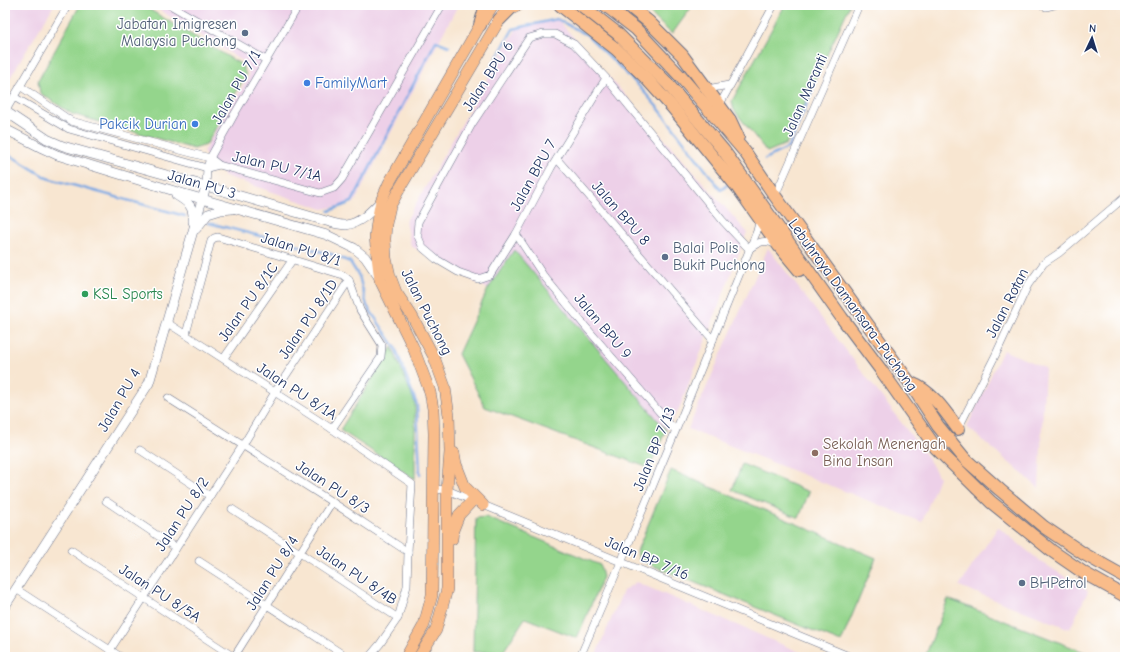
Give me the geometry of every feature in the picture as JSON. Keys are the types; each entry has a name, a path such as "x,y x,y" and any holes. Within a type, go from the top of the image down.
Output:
{"highway":[{"path":"480,25 486,5"},
{"path":"499,20 511,8 517,5"},
{"path":"552,5 564,9 616,49 645,77 738,188 779,246 842,318"},
{"name":"Lebuhraya Damansara–Puchong","path":"581,5 617,33 667,83 724,151 936,448 991,502 1052,551 1084,573 1125,596"},
{"name":"Lebuhraya Damansara–Puchong","path":"605,5 636,29 681,77 745,152 910,383 938,426 965,459 1044,527 1084,554 1125,577"},
{"path":"628,5 649,22 682,55 730,120 745,152"},
{"path":"910,383 919,386 930,394 958,428"}],"main road":[{"name":"Jalan Puchong","path":"406,657 424,625 432,595 433,409 430,392 413,347 380,280 375,237 377,221 381,201 389,183 493,5"},
{"name":"Jalan Puchong","path":"419,657 436,630 447,589 447,490 450,452 449,416 445,387 434,357 412,316 396,292 390,276 384,239 386,224 390,206 507,5"},
{"path":"447,570 453,530 459,515 478,502 465,487 456,464 449,416"}],"street":[{"path":"5,112 68,5"},
{"path":"170,5 266,60"},
{"name":"Jalan PU 7/1","path":"206,186 207,168 210,158 299,5"},
{"name":"Jalan PU 7/1A","path":"20,86 71,121 210,158 219,165 320,193 334,188 342,179 442,5"},
{"path":"719,106 729,85 774,5"},
{"name":"Jalan Meranti","path":"775,196 859,5"},
{"path":"1041,5 1046,7 1053,6"},
{"name":"Jalan BPU 6","path":"478,279 458,272 436,259 423,248 417,234 418,222 472,124 529,38 543,34 555,34 574,44 606,78 724,222 748,249"},
{"name":"Jalan BPU 7","path":"478,279 490,275 516,234 557,159 606,78"},
{"path":"705,86 729,85"},
{"path":"14,97 69,129 207,168 219,165"},
{"name":"Jalan PU 3","path":"5,112 47,139 63,146 333,223 345,225 364,218 381,201"},
{"path":"5,121 42,148"},
{"name":"Jalan PU 3","path":"5,129 58,155 202,200 327,235 354,248 365,258 380,280"},
{"name":"Jalan BPU 8","path":"557,159 713,340"},
{"name":"Jalan PU 4","path":"5,606 149,382 206,186"},
{"path":"168,189 192,207 194,213 193,233"},
{"name":"Jalan Rotan","path":"958,428 996,354 1028,285 1044,263 1059,253 1125,197"},
{"path":"193,233 208,214 221,210 235,209"},
{"name":"Jalan BP 7/13","path":"580,657 713,340 748,249 757,231 760,218"},
{"name":"Jalan BPU 9","path":"516,234 543,275 675,430"},
{"name":"Jalan PU 8/1","path":"186,334 211,241 214,238 218,237 343,275 349,280 360,310 382,346 382,350 381,357 332,429"},
{"path":"748,249 758,242 765,241 779,246"},
{"name":"Jalan PU 8/1C","path":"224,358 293,260"},
{"name":"Jalan PU 8/1D","path":"275,392 349,280"},
{"name":"Jalan PU 8/1A","path":"166,322 332,429 412,484 408,552"},
{"name":"Jalan PU 8/2","path":"110,650 243,445 275,392"},
{"name":"Jalan PU 8/3","path":"168,398 408,552"},
{"path":"140,450 210,496"},
{"name":"Jalan BP 7/16","path":"433,489 447,490 478,502 851,657"},
{"path":"106,501 176,548"},
{"name":"Jalan PU 8/4","path":"234,657 332,502"},
{"name":"Jalan PU 8/4B","path":"232,509 398,618"},
{"name":"Jalan PU 8/5A","path":"71,550 234,657"},
{"path":"369,657 398,618 407,586 408,552"},
{"path":"199,561 347,657"},
{"path":"1107,567 1125,572"},
{"path":"16,589 120,657"}],"shaded area":[{"path":"5,5 54,5 5,86"},
{"path":"151,5 458,5 354,203 323,209 225,176 203,152 249,76 246,63"},
{"path":"558,20 747,232 680,407 666,430 514,250 488,289 411,246 406,221 517,28"},
{"path":"768,248 926,455 939,477 922,522 688,429"},
{"path":"1003,350 1045,368 1039,488 967,427"},
{"path":"998,527 1040,561 1088,591 1070,629 959,586"},
{"path":"636,582 811,657 595,657 623,591"}],"green space":[{"path":"80,5 142,5 242,65 246,75 206,145 194,149 72,114 40,93 38,81"},
{"path":"641,5 693,5 672,34"},
{"path":"785,5 850,5 786,144 767,152 734,110 732,101"},
{"path":"514,250 666,430 649,468 485,407 458,354 488,289"},
{"path":"392,347 415,403 415,479 340,430"},
{"path":"742,464 809,492 799,518 732,490"},
{"path":"671,470 876,558 841,642 639,560 637,551"},
{"path":"486,517 600,565 603,577 577,638 525,618 503,652 473,652 476,518"},
{"path":"948,599 1097,657 925,657"}],"waterway":[{"path":"491,68 513,29 557,19 587,35 614,61 659,109 721,190 727,185"},
{"path":"329,211 352,202 436,41 449,46"},
{"path":"765,159 789,147 813,89"},
{"path":"5,152 47,178 185,216"},
{"path":"209,223 331,254 350,262 359,276 367,306 395,347 417,405 420,475"}],"place":[{"name":"Jabatan Imigresen Malaysia Puchong","path":"245,33"},
{"name":"FamilyMart","path":"307,83"},
{"name":"Pakcik Durian","path":"195,124"},
{"name":"Balai Polis Bukit Puchong","path":"665,257"},
{"name":"KSL Sports","path":"85,294"},
{"name":"Sekolah Menengah Bina Insan","path":"815,453"},
{"name":"BHPetrol","path":"1022,583"}]}
